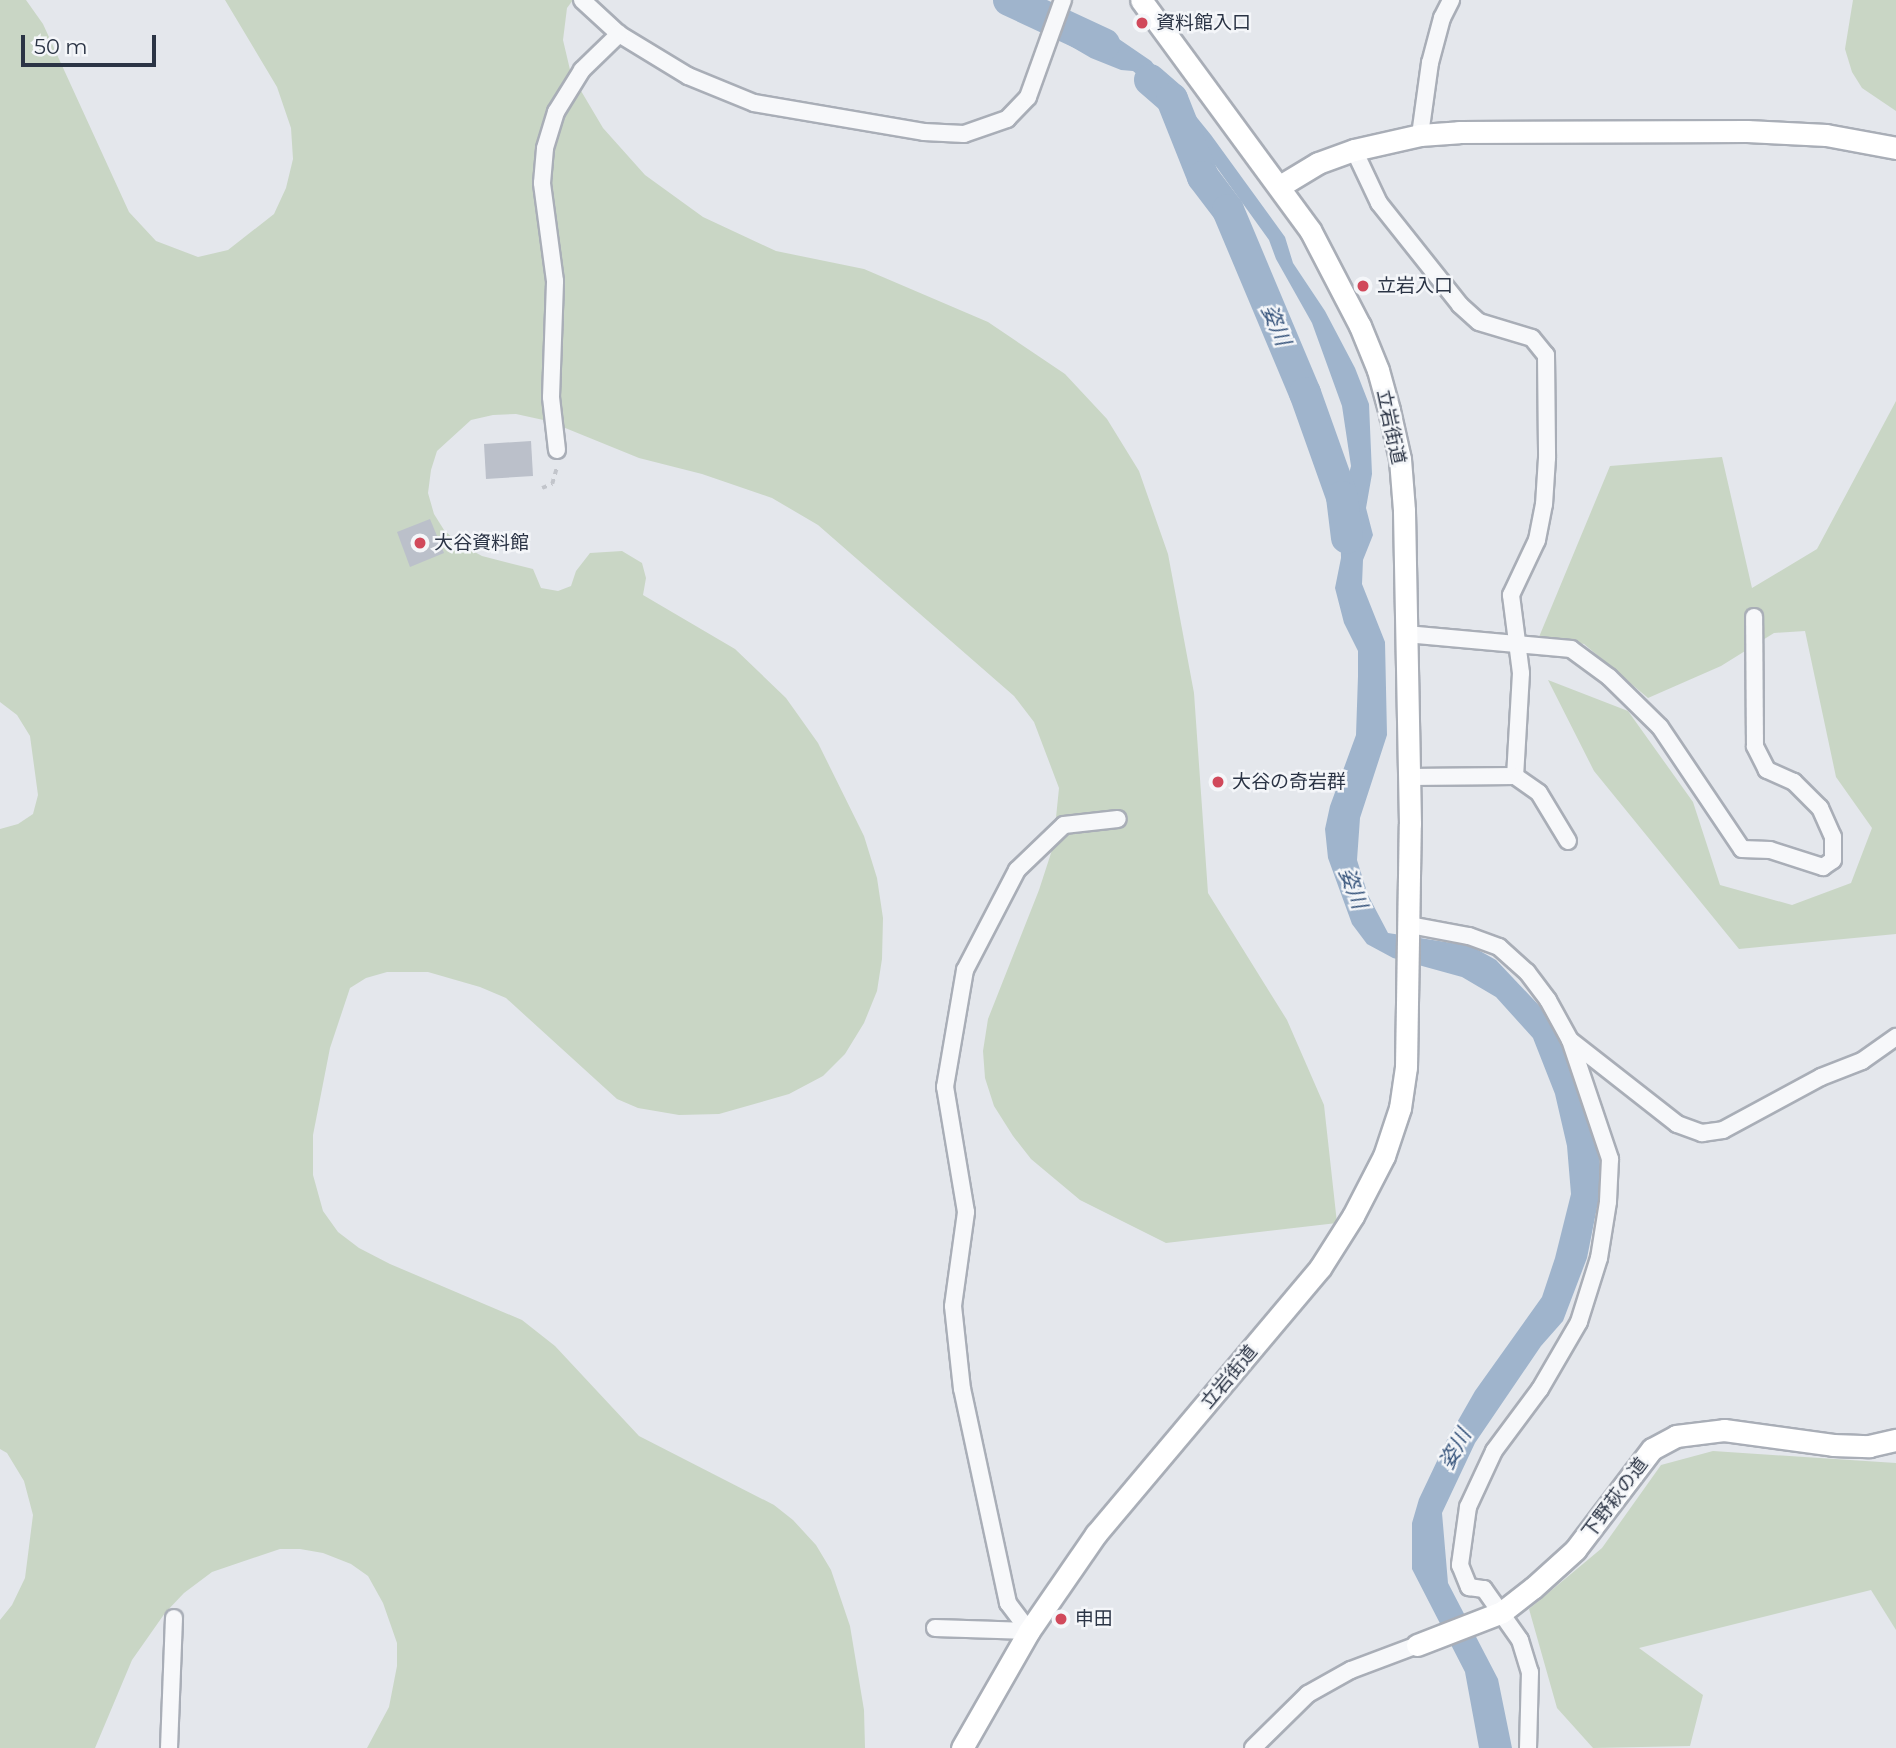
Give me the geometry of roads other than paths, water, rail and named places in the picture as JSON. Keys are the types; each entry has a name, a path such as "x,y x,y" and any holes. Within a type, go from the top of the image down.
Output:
{"street":[{"path":"582,0 619,34 688,76 754,103 924,132 964,134 989,127 1018,109 1028,97 1063,0"},
{"name":"立岩街道","path":"962,1748 1029,1631 1096,1534 1320,1268 1353,1216 1384,1156 1400,1108 1406,1067 1410,925 1409,777 1400,459 1378,370 1342,287 1280,186 1183,61 1141,0"},
{"path":"1420,135 1430,62 1442,19 1451,0"},
{"path":"558,450 551,397 555,281 542,183 545,148 556,112 582,69 619,34"},
{"path":"1280,186 1318,163 1354,150 1420,135 1499,130 1747,131 1826,135 1896,148"},
{"path":"1354,150 1379,203 1460,304 1479,322 1532,338 1546,355 1547,458 1544,504 1537,540 1511,595 1521,673 1515,776"},
{"path":"1406,634 1571,649 1609,677 1660,727 1742,849 1770,850 1823,867 1833,860 1833,837 1820,808 1794,782 1767,770 1755,746 1754,617"},
{"path":"1409,777 1515,776 1539,793 1568,841"},
{"path":"1029,1631 1008,1603 962,1389 953,1306 965,1212 945,1087 965,970 1017,870 1064,825 1118,820"},
{"path":"1410,925 1469,936 1499,947 1527,972 1548,1000 1570,1040 1609,1159 1608,1202 1599,1258 1579,1322 1540,1389 1494,1451 1468,1507 1460,1565 1469,1587 1484,1589 1520,1640 1530,1672 1528,1748"},
{"path":"1570,1040 1677,1124 1702,1133 1723,1130 1821,1077 1862,1061 1896,1037"},
{"name":"下野萩の道","path":"1417,1645 1502,1612 1575,1550 1651,1449 1676,1436 1724,1430 1833,1445 1869,1446 1896,1440"},
{"path":"169,1748 174,1618"},
{"path":"936,1628 1029,1631"},
{"path":"1253,1748 1308,1695 1351,1670 1417,1645"}],"water":[{"path":"1066,13 1113,35 1151,61 1211,135 1285,237 1293,263 1325,311 1355,368 1369,404 1372,474 1366,508 1373,535 1363,560 1362,584 1385,642 1387,735 1360,818 1357,860 1368,895 1388,933 1471,946 1496,960 1548,1015 1576,1071 1599,1146 1601,1187 1587,1258 1563,1321 1541,1346 1475,1443 1442,1513 1448,1583 1498,1679 1512,1748 1479,1748 1465,1672 1412,1569 1412,1523 1419,1499 1447,1440 1475,1391 1542,1297 1555,1258 1571,1194 1567,1146 1555,1094 1533,1038 1496,997 1462,977 1393,958 1367,944 1352,924 1328,858 1325,829 1330,806 1356,735 1358,651 1344,623 1335,588 1341,558 1340,508 1351,466 1342,406 1312,323 1276,259 1269,240 1169,101 1133,71 1121,70 1091,58 1067,44 1062,38"}],"waterway":[{"name":"姿川","path":"1009,0 1104,44"},
{"name":"姿川","path":"1150,80 1172,99 1203,177 1228,210 1305,393 1342,497 1347,538"}],"place":[{"name":"資料館入口","path":"1142,23"},
{"name":"立岩入口","path":"1363,286"},
{"name":"大谷資料館","path":"420,543"},
{"name":"大谷の奇岩群","path":"1218,782"},
{"name":"申田","path":"1061,1619"}]}
